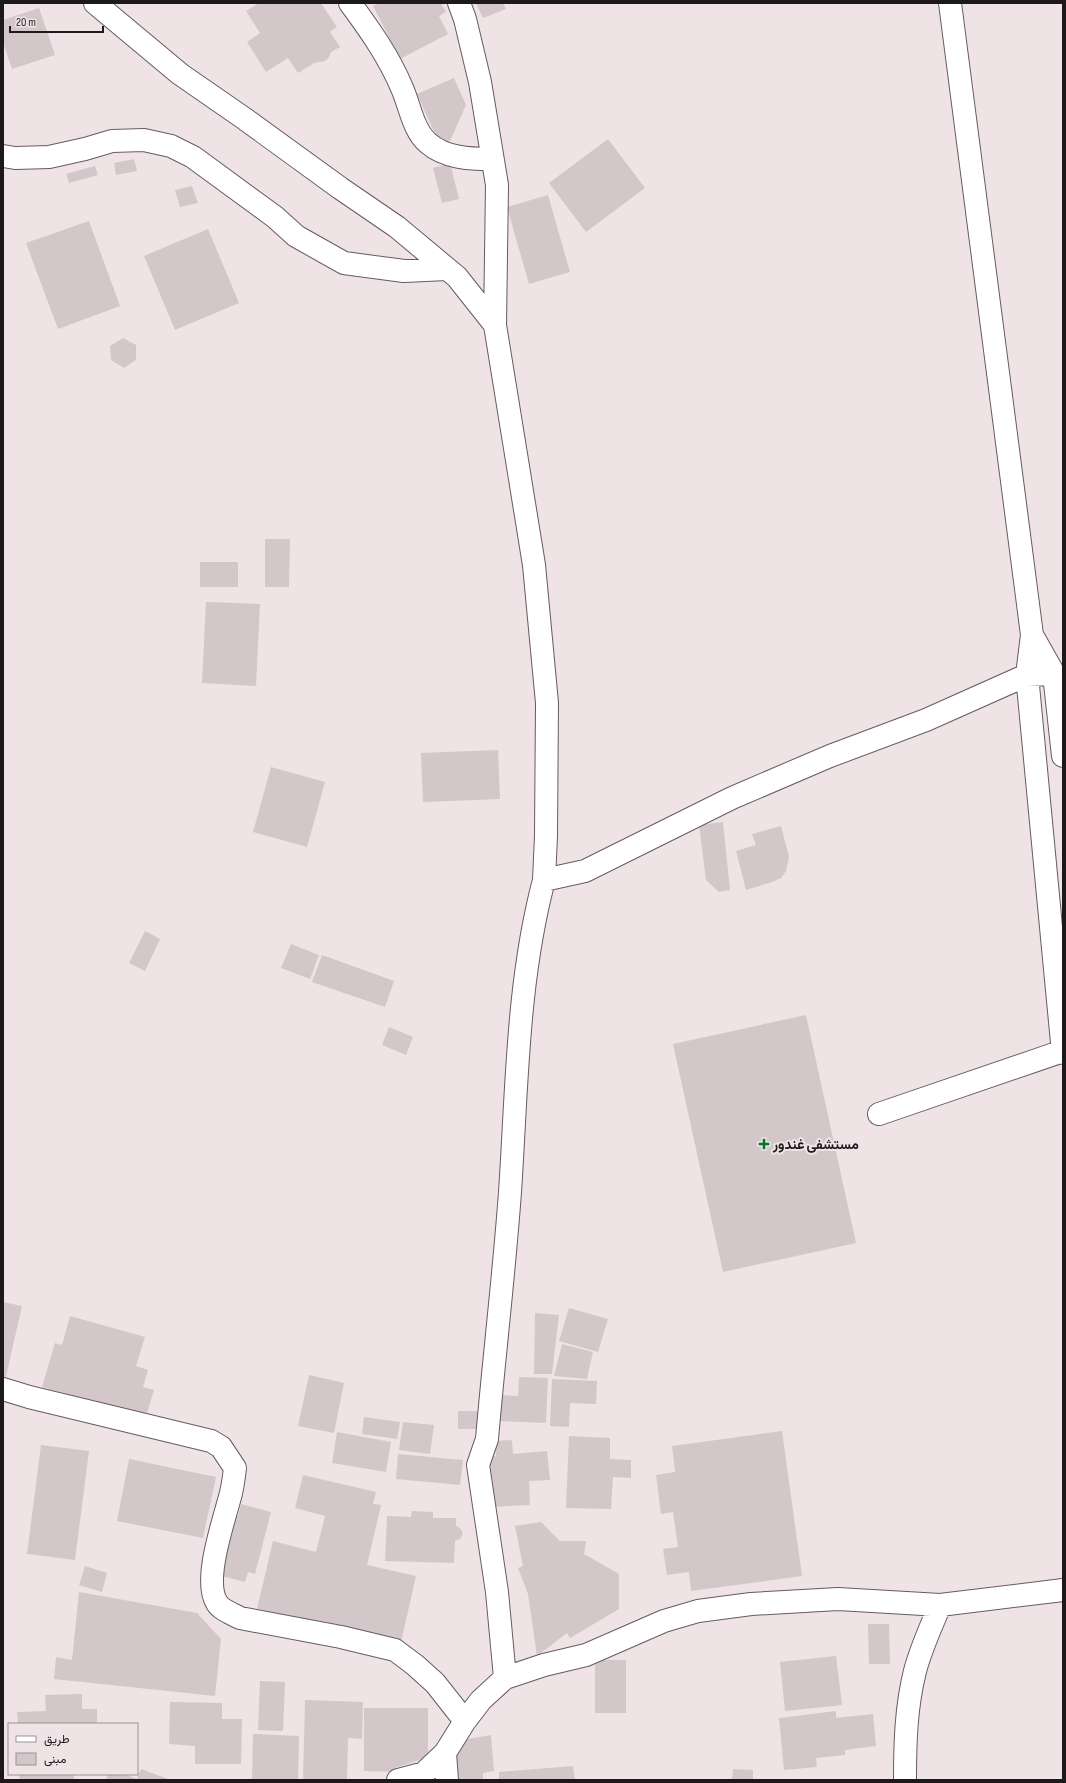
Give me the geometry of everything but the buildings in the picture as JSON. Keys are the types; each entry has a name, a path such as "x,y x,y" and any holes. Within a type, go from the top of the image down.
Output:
{"street":[{"path":"95,3 180,74 340,188 398,227 457,277 495,324"},
{"path":"350,3 376,39 402,88 417,128 428,143 441,152 464,159 491,159"},
{"path":"459,3 465,19 480,82 491,159 497,185 495,324 534,565 547,703 546,836 544,880 530,940 521,1015 507,1234 487,1440 478,1465 497,1592 505,1678"},
{"path":"879,1114 1063,1046 1027,675 1032,635 950,3"},
{"path":"3,156 15,158 49,157 85,150 112,141 144,140 171,146 193,157 274,217 296,236 344,263 404,271 447,269"},
{"path":"1032,635 1054,674 1063,756"},
{"path":"544,880 585,871 732,798 830,756 926,720 1027,675 1054,674"},
{"path":"3,1389 37,1399 212,1441 222,1447 235,1468 231,1493 213,1562 212,1585 217,1603 229,1613 240,1618 341,1637 395,1650 435,1683 465,1721"},
{"path":"398,1780 424,1773 445,1753 465,1721 481,1700 505,1678 544,1665 586,1655 664,1621 698,1611 751,1604 838,1600 940,1605 1063,1590"},
{"path":"905,1780 905,1741 908,1704 915,1670 940,1605"},
{"path":"445,1753 447,1780"}],"place":[{"name":"مستشفى غندور","path":"764,1144"}]}
